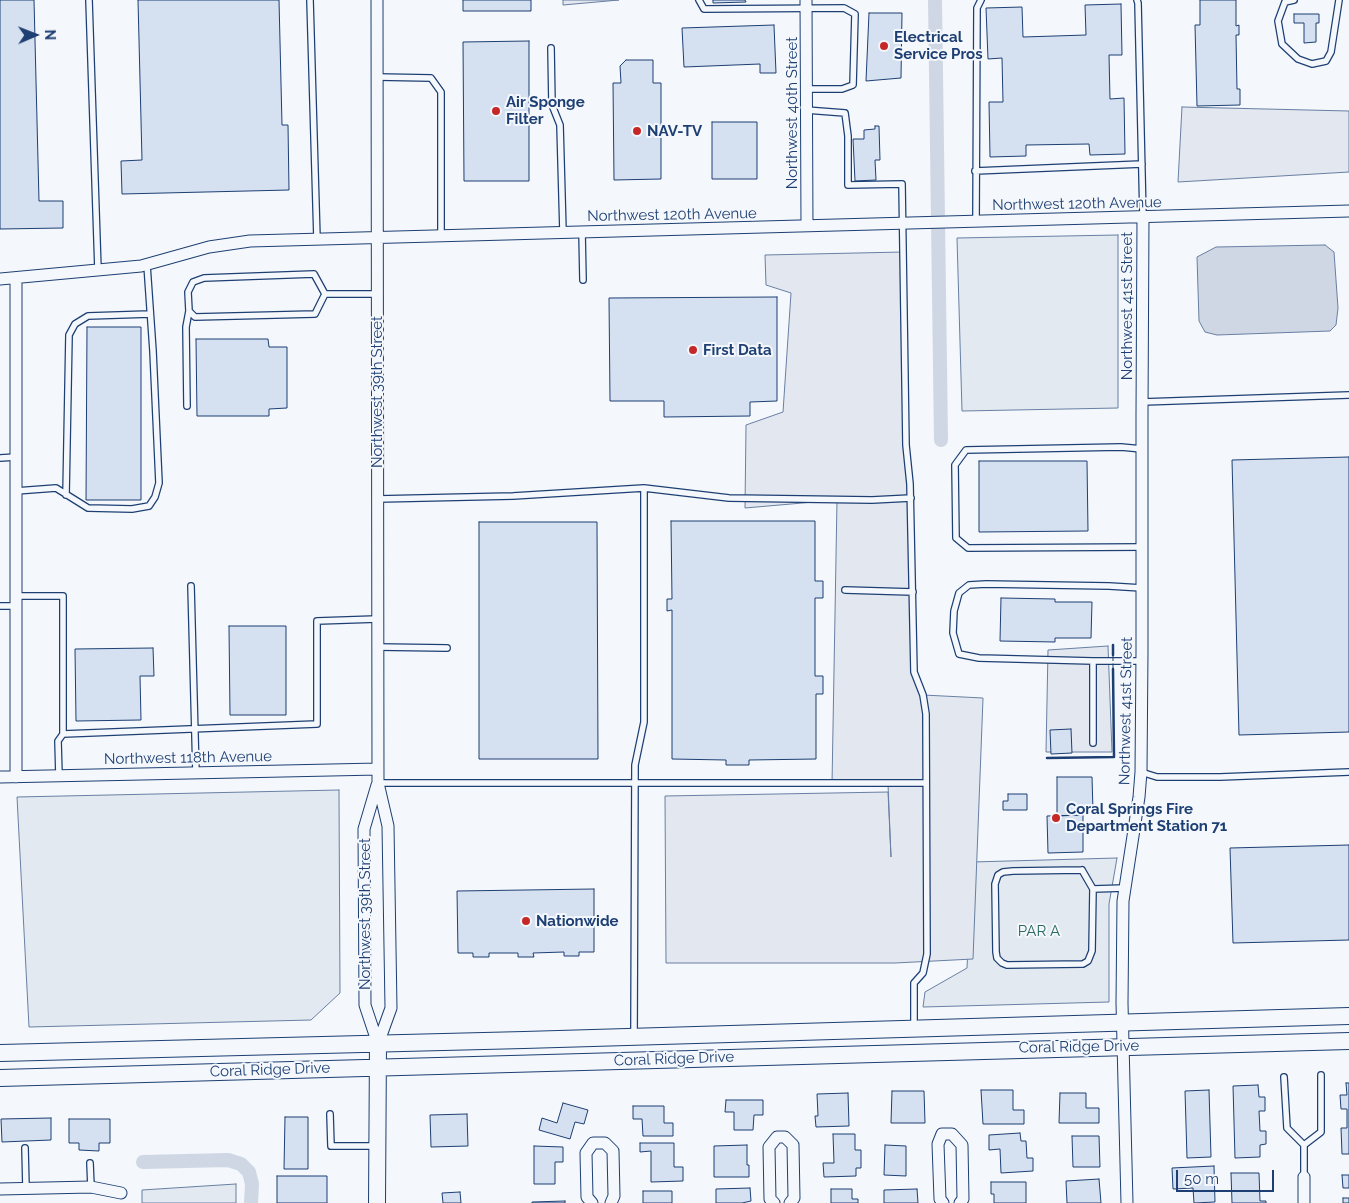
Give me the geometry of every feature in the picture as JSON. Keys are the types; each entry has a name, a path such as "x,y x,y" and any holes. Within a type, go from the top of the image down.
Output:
{"main road":[{"name":"Coral Ridge Drive","path":"3,1056 1349,1016"},
{"name":"Coral Ridge Drive","path":"0,1078 1349,1041"},
{"name":"Northwest 39th Street","path":"377,1203 378,1044"}],"street":[{"name":"Northwest 39th Street","path":"377,0 378,783 388,826 391,1008 378,1044"},
{"name":"Northwest 40th Street","path":"806,4 807,226"},
{"name":"Northwest 120th Avenue","path":"0,279 147,265 209,247 250,241 1349,211"},
{"name":"Northwest 41st Street","path":"1127,1203 1122,1023 1123,901 1141,772 1143,217"},
{"path":"16,278 16,777"},
{"name":"Northwest 118th Avenue","path":"0,777 378,769"},
{"name":"Northwest 39th Street","path":"378,783 364,829 365,1005 378,1044"},
{"path":"943,1203 940,1199 938,1144 942,1134 952,1134 962,1145 963,1198 960,1203"},
{"path":"774,1203 770,1199 769,1147 777,1137 785,1137 794,1145 794,1198 790,1203"},
{"path":"592,1203 587,1197 586,1154 593,1143 605,1143 613,1151 614,1196 611,1203"},
{"path":"1304,1177 1304,1203"},
{"path":"0,1189 91,1187 121,1193"}],"lane":[{"path":"89,0 98,270"},
{"path":"310,0 317,239"},
{"path":"699,0 704,9 806,4 844,8 855,14 853,84 842,89 806,90"},
{"path":"976,221 977,8 981,0"},
{"path":"1137,0 1143,217"},
{"path":"1294,0 1285,2 1278,21 1282,44 1298,59 1312,64 1326,61 1331,52 1339,0"},
{"path":"551,48 552,105 560,125 563,232"},
{"path":"377,77 430,78 441,92 441,235"},
{"path":"806,110 845,113 848,136 848,185 902,184 906,445 911,498 914,672 923,695 926,714 927,954 923,972 914,983 914,1029"},
{"path":"975,170 1142,164"},
{"path":"582,232 583,280"},
{"path":"16,491 56,488 88,508 132,509 149,506 155,497 159,483 147,265"},
{"path":"186,406 186,327 189,311 188,292 193,282 204,278 314,274 325,294"},
{"path":"325,294 377,294"},
{"path":"189,311 195,317 315,314 325,294"},
{"path":"66,495 69,335 75,324 88,316 150,314"},
{"path":"1142,402 1349,395"},
{"path":"1142,448 966,450 955,465 956,538 968,548 1142,547"},
{"path":"0,458 16,457"},
{"path":"377,499 513,496 644,488 729,498 872,500 911,498"},
{"path":"634,1037 635,765 644,722 644,488"},
{"path":"1142,588 970,585 959,593 954,611 953,633 959,654 979,658 1142,661"},
{"path":"191,586 196,773"},
{"path":"845,590 912,592"},
{"path":"0,606 16,601 63,596 63,734 58,741 59,776"},
{"path":"63,734 317,724 317,621 377,619"},
{"path":"377,647 447,648"},
{"path":"1093,661 1093,743"},
{"path":"1141,772 1157,777 1220,777 1349,772"},
{"path":"378,783 925,783"},
{"path":"1082,870 1094,889 1092,951 1088,960 1083,964 1007,965 997,958 995,884 998,876 1003,872 1082,870"},
{"path":"1094,889 1125,888"},
{"path":"1304,1145 1321,1132 1321,1075"},
{"path":"1284,1077 1287,1128 1304,1145 1304,1177"},
{"path":"330,1114 331,1146 377,1146"},
{"path":"25,1148 26,1188"},
{"path":"90,1163 91,1187"}],"green space":[{"path":"1118,235 1118,408 962,411 957,238"},
{"path":"339,790 340,993 311,1020 29,1027 17,797"},
{"name":"PAR A","path":"1117,858 1109,904 1109,1002 923,1007 925,992 967,968 972,862"},
{"path":"236,1184 236,1203 142,1203 142,1190"}],"shaded area":[{"path":"563,0 619,0 563,5"},
{"path":"1182,107 1349,111 1349,172 1178,182"},
{"path":"1325,245 1334,252 1338,308 1336,325 1330,331 1217,335 1205,332 1199,321 1197,257 1216,247"},
{"path":"903,252 914,672 923,695 983,698 973,959 895,963 666,963 665,796 888,792 891,857 888,784 832,784 837,500 745,508 746,425 783,412 791,293 766,285 765,255"},
{"path":"1108,646 1112,752 1046,752 1048,650"}],"building":[{"path":"0,0 34,0 39,201 63,201 63,228 0,229"},
{"path":"138,0 279,0 282,125 288,125 289,190 122,194 121,161 142,160"},
{"path":"463,0 531,0 531,11 463,11"},
{"path":"713,0 745,0 746,2 713,3"},
{"path":"1200,0 1236,0 1236,26 1239,25 1239,35 1236,35 1237,89 1240,89 1240,105 1197,106 1195,25 1200,25"},
{"path":"1121,4 1122,55 1109,55 1110,99 1124,98 1125,154 1090,155 1089,144 1026,145 1026,156 990,157 989,102 1003,102 1002,58 988,59 986,8 1022,7 1023,37 1086,35 1085,5"},
{"name":"Electrical Service Pros","path":"869,13 902,13 901,78 866,81"},
{"path":"1294,14 1319,14 1319,23 1316,23 1316,42 1304,43 1304,23 1294,23"},
{"path":"774,25 776,73 760,73 760,64 684,67 682,28"},
{"name":"Air Sponge Filter","path":"529,41 529,181 464,181 463,42"},
{"name":"NAV-TV","path":"626,60 653,60 653,83 661,83 661,179 614,180 613,83 621,83 620,66"},
{"path":"712,122 757,122 757,179 712,179"},
{"path":"875,126 879,126 880,160 875,160 876,180 855,181 853,139 864,139 864,130 875,129"},
{"name":"First Data","path":"777,297 777,401 750,402 750,416 664,417 664,401 610,401 609,298"},
{"path":"87,327 141,327 141,500 86,500"},
{"path":"196,339 268,339 269,347 287,347 287,408 269,409 269,416 197,416"},
{"path":"1349,457 1349,732 1239,735 1232,460"},
{"path":"979,461 1087,461 1088,531 979,532"},
{"path":"671,521 815,521 815,581 823,581 823,598 815,598 815,676 823,676 823,694 816,694 816,759 749,760 749,765 726,765 726,760 672,759 672,610 667,611 667,599 672,599"},
{"path":"479,522 597,522 598,759 479,759"},
{"path":"1001,598 1055,599 1055,602 1092,602 1091,638 1055,638 1055,642 1000,641"},
{"path":"229,626 286,626 286,715 230,715"},
{"path":"153,648 154,676 140,676 141,720 76,721 75,649"},
{"path":"1071,729 1072,753 1051,754 1050,730"},
{"path":"1057,777 1092,777 1093,811 1081,811 1081,815 1057,816"},
{"path":"1008,794 1027,794 1027,810 1003,810 1003,801 1008,801"},
{"path":"1083,815 1083,852 1048,853 1047,816"},
{"path":"1349,845 1349,940 1233,943 1230,848"},
{"name":"Nationwide","path":"594,889 594,952 579,952 579,956 564,956 564,952 533,953 534,957 518,957 518,953 489,953 489,957 473,957 473,953 458,953 457,891"},
{"path":"1346,1083 1349,1083 1349,1154 1342,1154 1341,1128 1347,1128 1347,1109 1341,1109 1340,1095 1347,1095"},
{"path":"1258,1085 1259,1097 1265,1097 1265,1111 1259,1111 1260,1131 1266,1131 1266,1144 1260,1145 1260,1157 1235,1158 1233,1086"},
{"path":"981,1090 1013,1090 1013,1110 1024,1110 1024,1124 983,1124"},
{"path":"1209,1090 1211,1157 1187,1158 1185,1091"},
{"path":"892,1091 924,1091 925,1123 891,1123"},
{"path":"848,1093 849,1126 816,1127 815,1116 818,1116 817,1094"},
{"path":"1060,1093 1086,1093 1086,1108 1099,1108 1099,1123 1059,1123"},
{"path":"726,1100 763,1100 763,1115 754,1115 753,1130 734,1130 734,1112 725,1112"},
{"path":"563,1103 588,1110 584,1124 575,1122 570,1139 539,1130 542,1118 557,1123"},
{"path":"633,1106 664,1106 664,1123 673,1123 673,1136 643,1136 642,1119 633,1119"},
{"path":"467,1114 468,1146 431,1147 430,1115"},
{"path":"285,1117 308,1117 308,1169 284,1169"},
{"path":"51,1118 51,1140 2,1142 1,1119"},
{"path":"69,1119 110,1119 110,1143 99,1143 99,1151 79,1150 79,1143 69,1143"},
{"path":"1020,1133 1021,1141 1026,1141 1027,1158 1033,1158 1033,1171 1001,1173 1000,1149 989,1150 989,1135"},
{"path":"833,1134 855,1134 855,1150 861,1150 861,1168 856,1168 856,1176 824,1177 823,1163 834,1163"},
{"path":"1072,1136 1099,1136 1100,1167 1073,1167"},
{"path":"640,1143 674,1143 674,1167 683,1167 683,1181 651,1182 651,1151 640,1152"},
{"path":"747,1145 749,1177 714,1177 714,1146"},
{"path":"885,1145 906,1146 906,1176 884,1175"},
{"path":"534,1146 563,1147 563,1162 555,1162 555,1184 534,1184"},
{"path":"1214,1166 1215,1202 1194,1203 1193,1188 1173,1189 1172,1168"},
{"path":"1231,1173 1259,1173 1260,1201 1266,1201 1266,1203 1232,1203"},
{"path":"1342,1175 1349,1175 1349,1188 1343,1188"},
{"path":"277,1176 327,1176 327,1203 277,1203"},
{"path":"1099,1179 1101,1203 1067,1203 1066,1181"},
{"path":"991,1182 1026,1182 1026,1203 994,1203 994,1194 991,1194"},
{"path":"750,1188 751,1201 716,1203 716,1189"},
{"path":"831,1189 852,1189 852,1199 858,1199 858,1203 831,1203"},
{"path":"917,1189 918,1203 884,1203 884,1190"},
{"path":"643,1191 672,1191 672,1203 643,1203"},
{"path":"460,1192 461,1203 443,1203 442,1193"},
{"path":"1343,1198 1349,1198 1349,1203 1343,1203"},
{"path":"565,1201 565,1203 532,1203 532,1202"}],"waterway":[{"path":"935,0 941,440"},
{"path":"143,1162 228,1160 241,1164 249,1172 252,1184 251,1203"}],"fence":[{"path":"1113,655 1113,669"}],"wall":[{"path":"1113,645 1113,655"},
{"path":"1047,758 1114,757 1113,669"}],"place":[{"name":"Electrical Service Pros","path":"884,46"},
{"name":"Air Sponge Filter","path":"496,111"},
{"name":"NAV-TV","path":"637,131"},
{"name":"First Data","path":"693,350"},
{"name":"Coral Springs Fire Department Station 71","path":"1056,818"},
{"name":"Nationwide","path":"526,921"}]}
